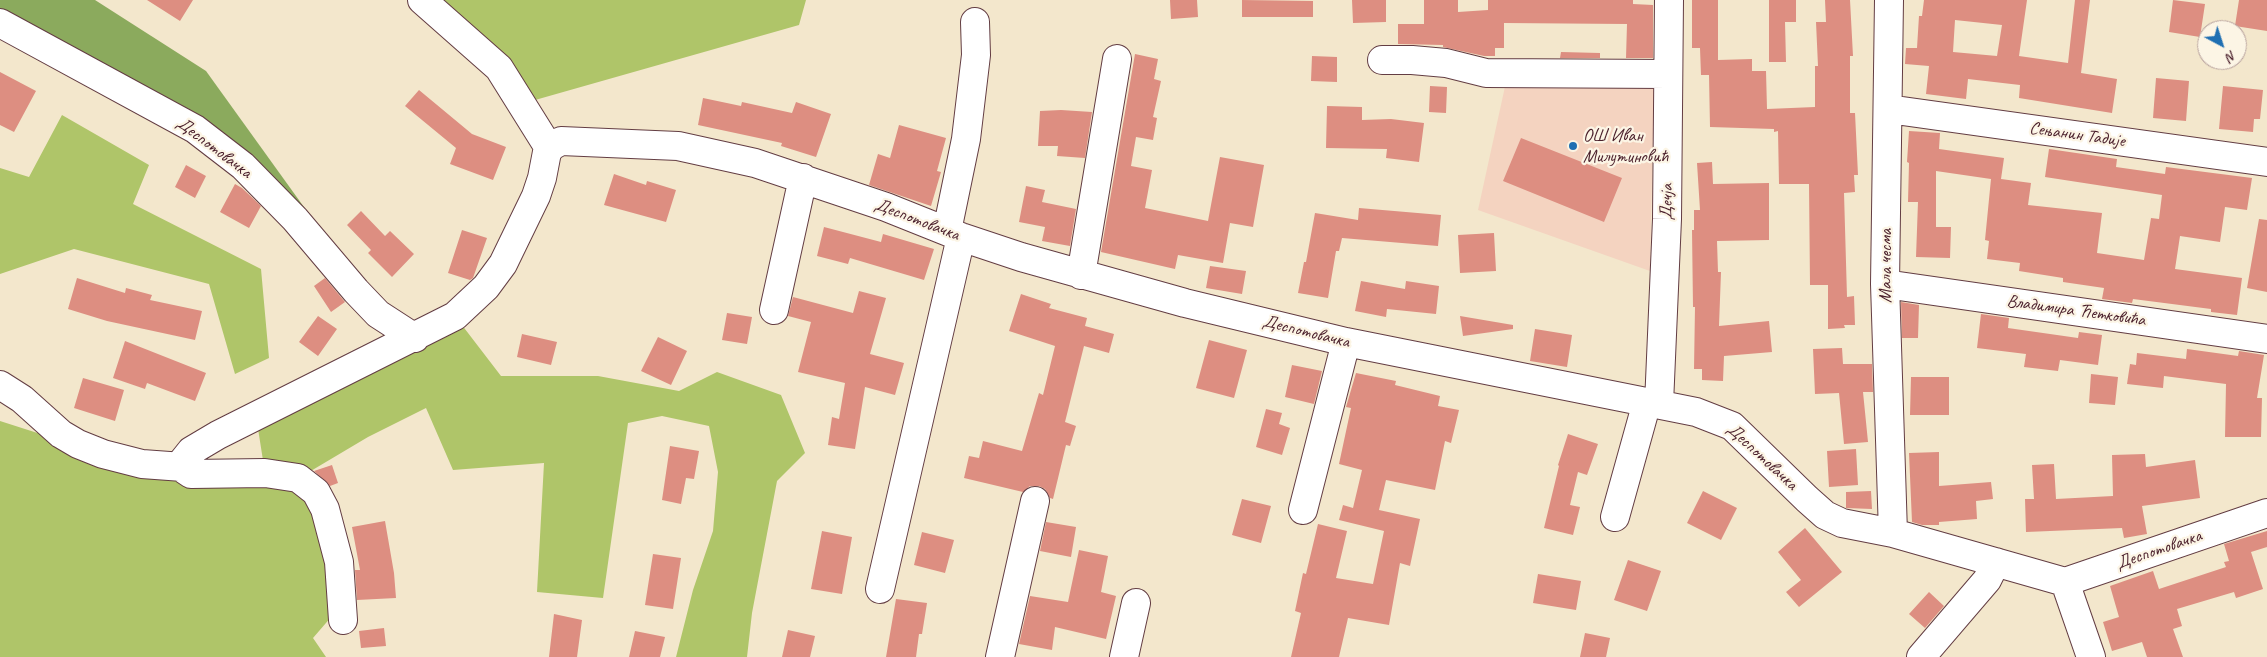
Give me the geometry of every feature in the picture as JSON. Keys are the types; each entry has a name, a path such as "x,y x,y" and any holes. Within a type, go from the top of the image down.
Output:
{"street":[{"path":"183,467 184,458 191,451 218,435 415,338 455,316 486,287 503,264 536,196 549,148 499,68 422,0"},
{"name":"Дечја","path":"1615,517 1653,403 1667,219 1669,0"},
{"name":"Мала чесма","path":"1889,0 1885,284 1893,533"},
{"path":"880,589 954,234 976,55 975,22"},
{"name":"Деспотовачка","path":"0,23 195,129 243,166 295,219 378,314 415,338"},
{"path":"1081,275 1117,59"},
{"path":"1382,60 1446,63 1486,73 1668,74"},
{"name":"Сењанин Тадије","path":"1888,109 2267,162"},
{"name":"Деспотовачка","path":"549,148 561,142 678,146 755,163 886,207 954,234 1081,275 1346,342 1696,412 1732,426 1806,499 1825,515 1853,526 1893,533 2065,582 2267,513"},
{"path":"774,310 803,178"},
{"name":"Владимира Ћетковића","path":"1885,284 2267,338"},
{"path":"1303,510 1346,342"},
{"path":"0,385 22,399 61,434 78,444 103,454 142,464 183,467 191,474 265,474 298,478 316,492 325,509 339,562 343,620"},
{"path":"1000,657 1035,501"},
{"path":"1920,657 1987,580 1996,562"},
{"path":"2065,582 2091,657"},
{"path":"1124,657 1136,603"}],"shaded area":[{"name":"ОШ Иван Милутиновић","path":"1654,81 1650,271 1478,210 1506,82"}],"green space":[{"path":"0,0 95,0 206,71 314,221 0,16"},
{"path":"422,0 806,0 799,25 521,104"},
{"path":"62,115 149,165 133,204 261,269 269,358 235,374 209,284 74,249 0,274 0,168 29,177"},
{"path":"455,316 501,376 598,376 679,391 717,372 781,395 805,453 777,481 752,613 747,657 676,657 693,590 713,531 718,472 709,426 662,416 628,423 603,598 537,592 544,463 453,470 426,408 368,437 299,478 316,492 332,616 313,638 326,657 0,657 0,421 103,454 265,473 256,416"}],"building":[{"path":"147,0 193,0 180,21"},
{"path":"1170,0 1197,0 1198,17 1171,19"},
{"path":"1242,0 1313,1 1313,17 1242,17"},
{"path":"1352,0 1386,0 1386,22 1353,23"},
{"path":"1424,0 1458,0 1458,12 1488,10 1488,0 1633,0 1633,4 1653,5 1653,58 1626,58 1627,24 1504,23 1504,48 1495,48 1495,56 1484,56 1443,47 1443,45 1398,44 1398,24 1424,24"},
{"path":"1692,0 1718,0 1718,60 1752,59 1752,71 1766,71 1767,109 1815,107 1815,66 1818,66 1816,22 1826,22 1825,0 1850,0 1853,56 1850,56 1850,113 1855,113 1858,175 1854,175 1855,192 1844,193 1847,297 1854,296 1855,325 1844,325 1845,328 1828,329 1828,285 1810,285 1809,184 1779,184 1778,131 1774,132 1774,129 1710,127 1709,75 1701,75 1700,48 1692,48"},
{"path":"1769,0 1796,0 1796,22 1785,22 1786,62 1769,62"},
{"path":"1924,0 2027,0 2019,56 2068,63 2075,0 2090,0 2081,73 2117,79 2112,113 2019,98 2020,85 1968,79 1966,99 1926,94 1929,66 1905,64 1906,48 1917,48 1919,16 1922,16","holes":["1955,20 2002,25 1997,56 1953,52"]},
{"path":"2173,0 2205,4 2203,20 2197,20 2197,37 2169,32"},
{"path":"2239,0 2267,0 2267,31 2247,28 2247,20 2236,20"},
{"path":"1561,52 1600,53 1600,58 1560,58"},
{"path":"1135,54 1158,59 1154,79 1161,81 1153,117 1157,118 1153,140 1136,137 1131,166 1152,170 1145,208 1208,221 1220,157 1264,165 1253,227 1230,223 1223,263 1178,255 1175,269 1101,252"},
{"path":"1312,56 1337,57 1337,82 1311,81"},
{"path":"0,72 36,91 14,132 0,125"},
{"path":"2156,78 2189,81 2186,121 2153,118"},
{"path":"1430,86 1447,87 1446,113 1429,112"},
{"path":"2223,86 2263,90 2260,119 2254,119 2253,132 2219,129"},
{"path":"419,90 472,134 506,147 493,180 450,164 456,148 405,106"},
{"path":"703,98 741,106 742,102 792,113 796,102 831,114 816,157 781,146 782,143 698,125"},
{"path":"1327,106 1362,107 1362,120 1391,119 1424,123 1419,162 1386,158 1387,149 1326,148"},
{"path":"1040,111 1092,112 1085,158 1057,156 1058,146 1038,146"},
{"path":"899,125 946,138 937,171 941,172 931,206 869,185 878,154 890,158"},
{"path":"1909,131 1940,133 1939,149 2004,158 2001,179 2031,183 2028,205 2102,213 2097,253 2144,260 2151,218 2159,219 2162,195 2045,177 2049,149 2117,159 2116,167 2165,174 2166,167 2252,178 2247,210 2225,207 2220,242 2180,236 2175,269 2242,278 2237,315 2211,312 2211,309 2133,299 2132,303 2102,299 2104,288 2063,282 2063,278 2019,271 2020,263 1987,259 1989,241 1985,240 1991,179 1936,171 1936,227 1951,227 1950,258 1916,257 1918,202 1908,202 1909,163 1907,162"},
{"path":"1521,138 1622,178 1604,222 1503,181"},
{"path":"1712,162 1713,184 1769,183 1769,240 1717,241 1718,272 1721,272 1719,326 1769,321 1772,352 1724,356 1723,381 1702,380 1702,369 1694,369 1695,307 1693,307 1692,230 1694,230 1694,210 1700,210 1697,163"},
{"path":"186,165 206,176 195,198 175,187"},
{"path":"614,174 646,185 647,181 676,190 666,222 604,205"},
{"path":"235,184 261,206 249,228 220,212"},
{"path":"1026,186 1045,190 1042,202 1076,209 1070,246 1042,241 1045,227 1019,222"},
{"path":"1359,208 1441,215 1438,246 1342,238 1339,251 1336,251 1328,298 1298,293 1315,213 1358,220"},
{"path":"361,211 385,236 390,231 414,254 392,277 368,253 371,250 347,225"},
{"path":"2259,219 2267,220 2267,292 2247,288"},
{"path":"824,227 881,242 883,234 934,249 924,280 850,258 848,264 817,256"},
{"path":"462,230 487,238 473,278 470,280 448,273"},
{"path":"1494,233 1496,271 1460,273 1458,235"},
{"path":"1210,266 1246,271 1242,294 1206,288"},
{"path":"77,278 125,293 126,288 152,295 150,300 202,311 195,340 107,321 68,309"},
{"path":"325,278 345,302 331,312 314,286"},
{"path":"1361,281 1405,289 1406,281 1439,286 1436,314 1387,309 1386,317 1355,311"},
{"path":"859,291 886,298 870,354 904,363 895,395 865,387 855,449 828,445 832,417 839,419 845,383 798,372 811,322 788,316 793,297 853,313"},
{"path":"1021,294 1051,304 1049,308 1087,318 1085,326 1114,334 1109,353 1084,346 1065,422 1076,426 1070,446 1066,445 1053,499 1050,498 1045,489 1039,486 1030,486 1023,492 964,478 969,456 979,458 983,441 1022,451 1039,393 1043,395 1055,346 1009,331"},
{"path":"1901,302 1919,305 1918,338 1902,338"},
{"path":"727,313 752,317 747,344 722,340"},
{"path":"1981,314 2009,318 2008,328 2078,338 2079,332 2102,335 2098,365 2060,360 2058,371 2024,367 2026,354 1977,348"},
{"path":"318,316 337,329 318,356 299,342"},
{"path":"1460,316 1513,325 1513,329 1463,336"},
{"path":"1535,329 1572,335 1567,367 1530,361"},
{"path":"522,334 557,342 551,365 517,357"},
{"path":"658,337 687,351 671,385 641,371"},
{"path":"1209,340 1247,350 1234,398 1196,388"},
{"path":"125,341 206,373 195,401 147,383 145,389 113,378"},
{"path":"1842,348 1843,364 1872,364 1873,392 1863,392 1868,442 1844,444 1839,393 1815,394 1813,349"},
{"path":"2187,349 2238,356 2239,351 2264,355 2257,398 2262,398 2261,437 2225,437 2226,384 2164,376 2163,388 2127,384 2130,364 2136,365 2137,353 2186,359"},
{"path":"1292,365 1322,371 1314,404 1285,397"},
{"path":"1356,373 1396,381 1395,385 1440,396 1438,406 1459,410 1451,443 1445,441 1435,490 1386,480 1379,510 1420,519 1410,566 1400,563 1389,625 1348,618 1339,657 1291,657 1301,613 1295,611 1303,573 1306,574 1318,524 1347,531 1336,578 1373,584 1384,531 1339,520 1343,505 1353,508 1362,470 1339,464 1351,408 1346,407"},
{"path":"2091,374 2118,377 2115,405 2089,403"},
{"path":"1911,377 1949,377 1949,415 1910,415"},
{"path":"83,378 124,390 115,421 74,408"},
{"path":"1266,409 1282,413 1279,424 1290,428 1282,455 1256,447"},
{"path":"1568,434 1598,444 1587,475 1578,472 1570,505 1580,507 1573,535 1544,528 1558,465"},
{"path":"670,446 699,451 694,479 686,478 681,504 662,500"},
{"path":"1856,449 1858,485 1829,487 1827,451"},
{"path":"1939,452 1939,486 1991,482 1993,499 1976,501 1977,519 1939,522 1939,525 1922,525 1912,522 1909,453"},
{"path":"2145,454 2146,467 2195,460 2200,498 2142,506 2147,534 2124,538 2122,528 2026,532 2025,499 2034,499 2032,465 2054,464 2056,499 2113,496 2112,455"},
{"path":"332,465 338,483 330,486 314,471"},
{"path":"1703,491 1737,508 1721,540 1687,523"},
{"path":"1871,491 1872,509 1846,508 1846,492"},
{"path":"1242,499 1271,506 1261,543 1232,535"},
{"path":"385,521 394,573 396,598 357,600 355,570 360,570 352,527"},
{"path":"1046,522 1076,527 1071,557 1040,551"},
{"path":"1805,528 1842,572 1799,607 1786,592 1801,580 1778,552"},
{"path":"822,531 852,537 842,594 811,589"},
{"path":"2267,531 2267,547 2251,552 2263,589 2236,598 2234,592 2177,609 2182,626 2173,629 2183,657 2147,657 2142,642 2112,651 2103,622 2119,617 2110,586 2153,571 2159,589 2226,567 2224,562 2229,561 2224,544"},
{"path":"922,532 954,540 945,573 914,565"},
{"path":"1079,550 1108,556 1101,592 1116,596 1106,639 1055,627 1052,650 1019,644 1030,596 1068,602"},
{"path":"653,554 681,558 673,609 645,605"},
{"path":"1628,560 1661,571 1647,611 1614,600"},
{"path":"1538,574 1581,581 1576,610 1533,603"},
{"path":"1929,592 1944,606 1925,628 1909,614"},
{"path":"896,599 927,603 922,634 919,634 916,657 886,657"},
{"path":"554,614 582,620 577,657 549,657"},
{"path":"384,628 386,646 361,648 359,631"},
{"path":"788,630 815,636 810,657 782,657"},
{"path":"635,631 665,637 660,657 629,657"},
{"path":"1585,633 1610,638 1606,657 1580,657"}],"place":[{"name":"ОШ Иван Милутиновић","path":"1573,146"}]}
